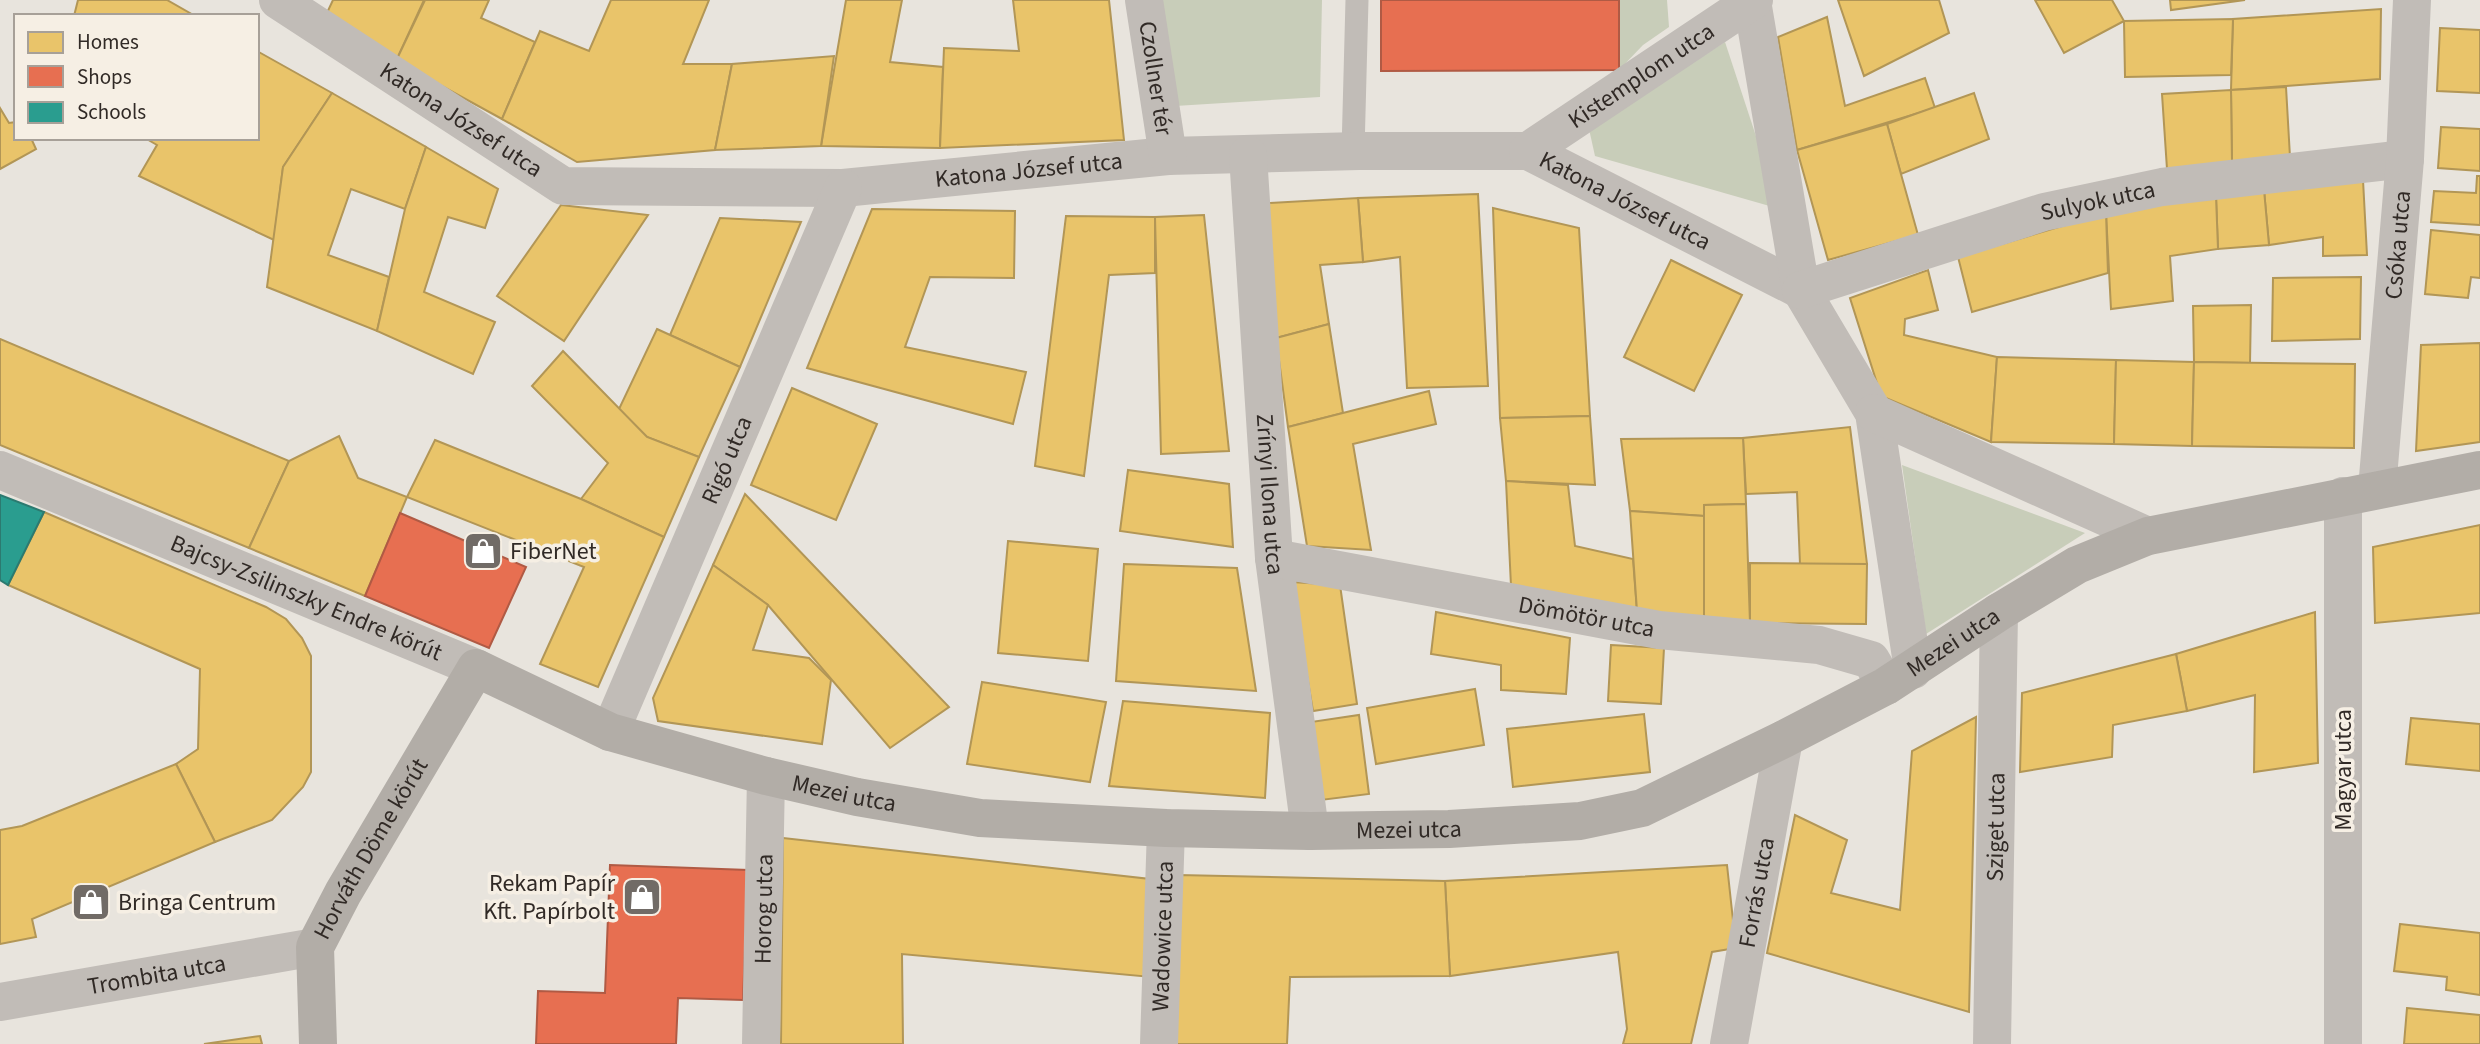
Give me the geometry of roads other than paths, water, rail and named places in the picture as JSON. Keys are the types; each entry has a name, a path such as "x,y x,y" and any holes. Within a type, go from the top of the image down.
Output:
{"street":[{"name":"Katona József utca","path":"278,0 563,186 843,188 1168,156 1353,151 1528,151 1801,290"},
{"name":"Czollner tér","path":"1144,0 1168,156"},
{"name":"Csóka utca","path":"2360,493 2405,159 2412,0"},
{"name":"Kistemplom utca","path":"1528,151 1753,1"},
{"path":"1753,1 1801,290 1874,413 1900,678"},
{"name":"Zrínyi Ilona utca","path":"1248,155 1274,558 1310,831"},
{"name":"Sulyok utca","path":"1801,290 2044,212 2162,187 2405,159"},
{"name":"Rigó utca","path":"610,733 843,188"},
{"path":"1874,413 2148,536"},
{"name":"Bajcsy-Zsilinszky Endre körút","path":"0,470 477,668 610,733"},
{"name":"Mezei utca","path":"610,733 766,776 857,797 980,818 1166,828 1310,831 1449,829 1580,821 1642,808 1784,739 1900,678 1999,612 2077,565 2148,536 2480,470"},
{"name":"Magyar utca","path":"2343,1044 2360,493"},
{"name":"Dömötör utca","path":"1274,558 1659,630 1819,645 1871,660 1900,678"},
{"name":"Sziget utca","path":"1993,1044 1999,612"},
{"name":"Horváth Döme körút","path":"318,1044 315,947 342,893 477,668"},
{"name":"Forrás utca","path":"1729,1044 1784,739"},
{"name":"Horog utca","path":"761,1044 766,776"},
{"name":"Wadowice utca","path":"1159,1044 1166,828"},
{"name":"Trombita utca","path":"0,1002 315,947"}],"lane":[{"path":"1353,151 1357,0"}],"place":[{"name":"FiberNet","path":"483,551"},
{"name":"Rekam Papír Kft. Papírbolt","path":"642,897"},
{"name":"Bringa Centrum","path":"91,902"}]}
